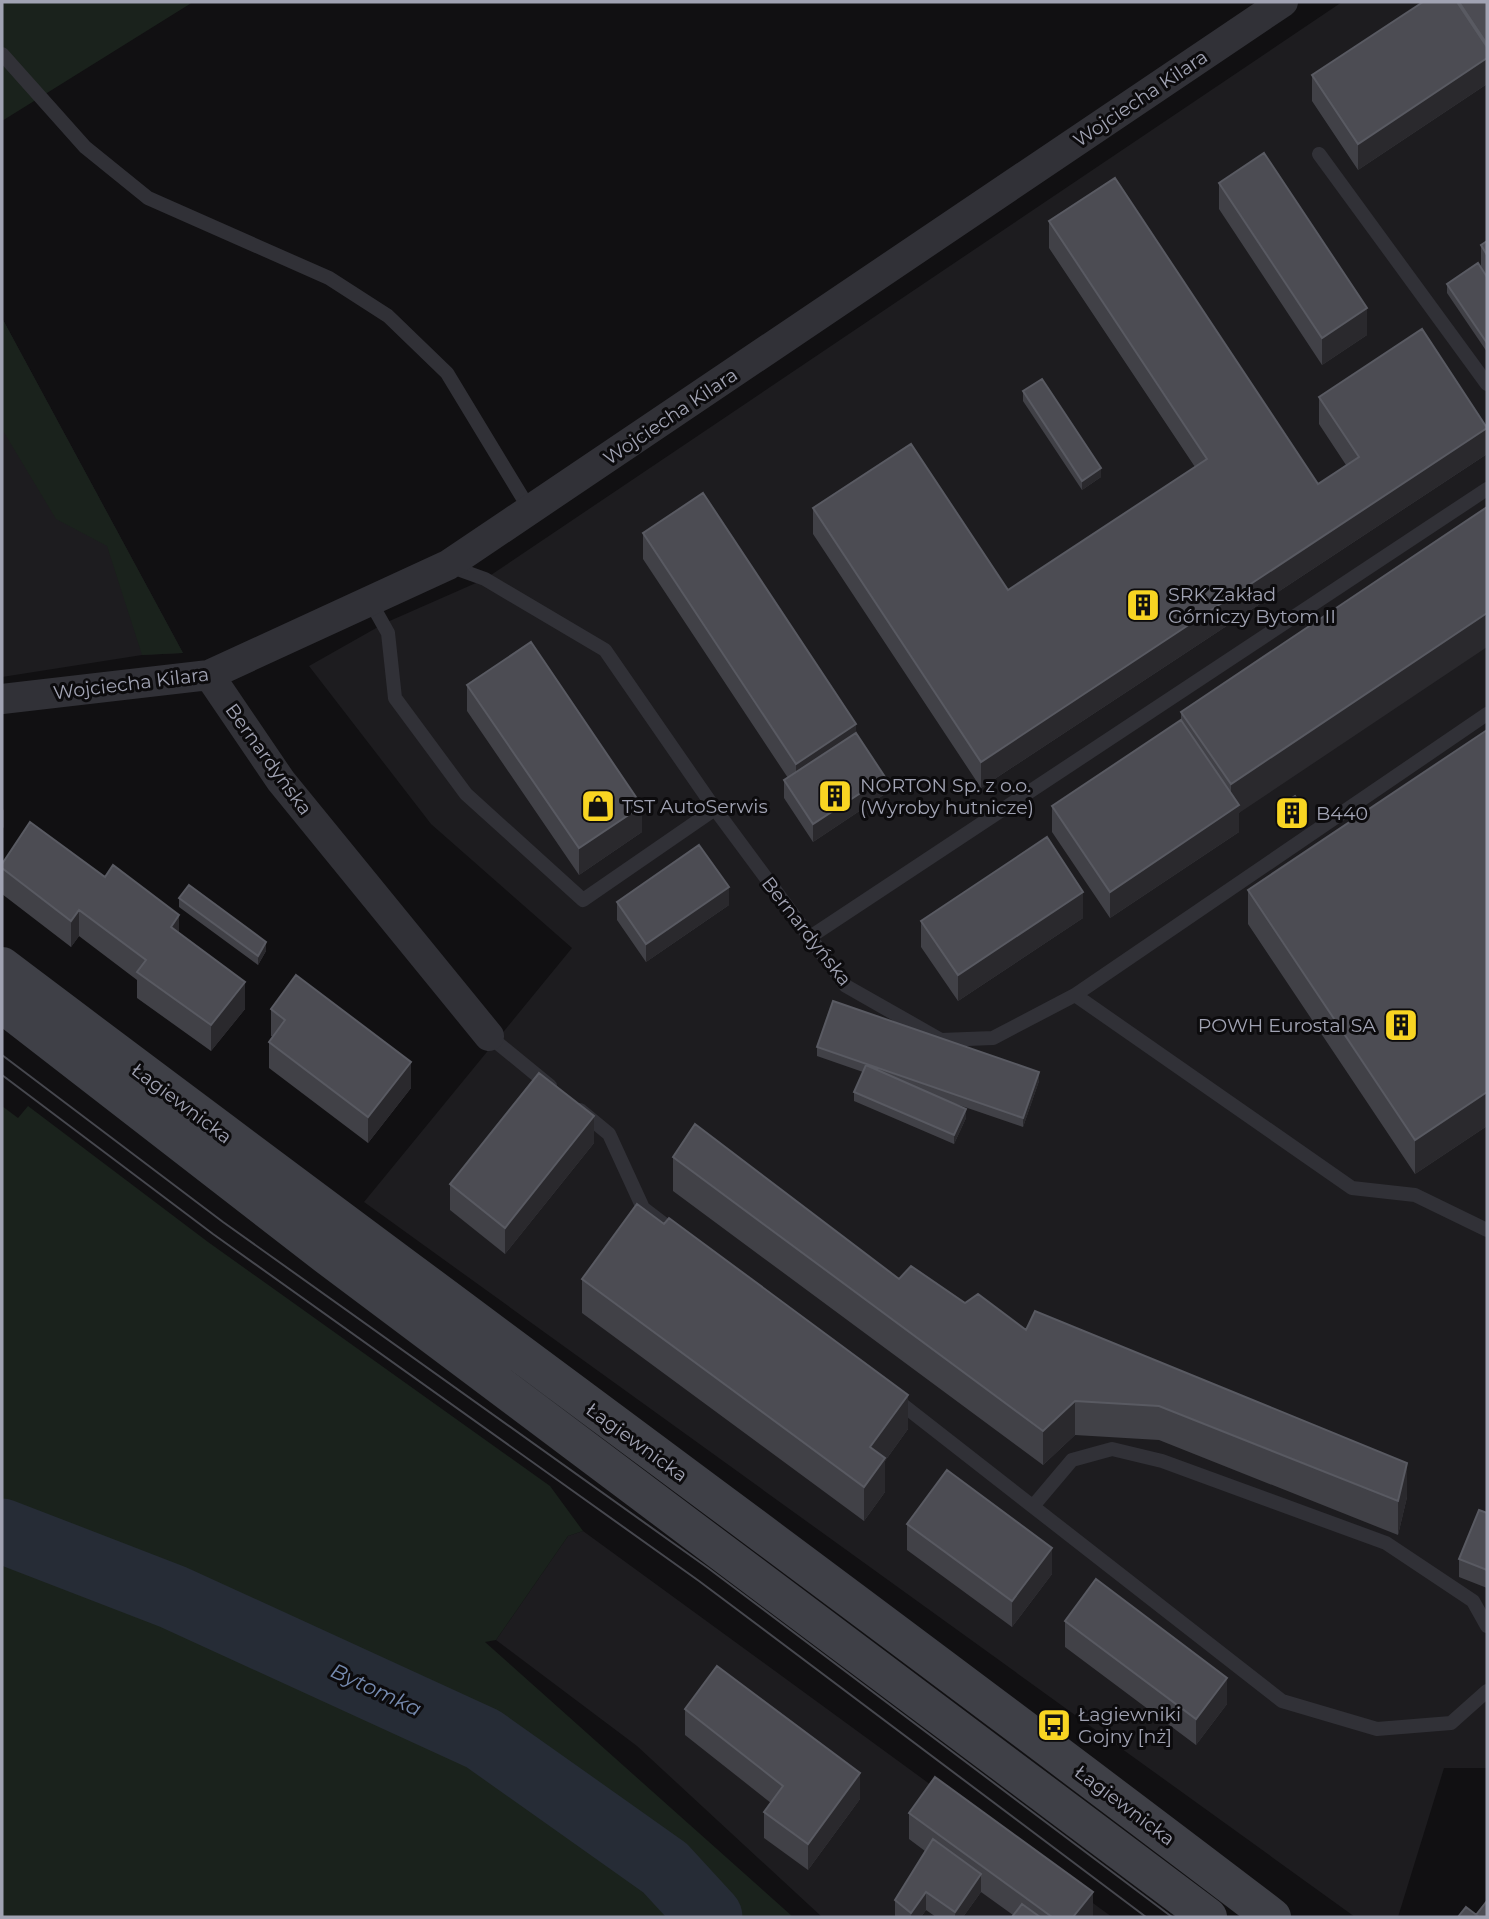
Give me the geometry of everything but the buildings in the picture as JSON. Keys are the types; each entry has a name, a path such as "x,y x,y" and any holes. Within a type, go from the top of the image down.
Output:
{"main road":[{"name":"Łagiewnicka","path":"2,966 348,1228 1043,1742 1272,1917"},
{"name":"Łagiewnicka","path":"2,1004 338,1264 1208,1917"}],"street":[{"name":"Wojciecha Kilara","path":"2,699 209,675 448,565 1283,2"},
{"name":"Bernardyńska","path":"209,675 281,781 489,1036"}],"lane":[{"path":"2,54 85,147 148,198 329,278 388,316 447,373 530,510"},
{"path":"1319,155 1487,384"},
{"path":"810,937 1487,489"},
{"name":"Bernardyńska","path":"448,565 485,579 606,650 715,809 846,986 941,1040 993,1038 1075,995 1487,714"},
{"path":"370,601 388,634 395,698 466,794 583,900 715,809"},
{"path":"1075,995 1352,1188 1415,1195 1487,1230"},
{"path":"489,1036 609,1134 643,1208 687,1241"},
{"path":"882,1389 1282,1700 1377,1729 1451,1723 1487,1691"},
{"path":"1034,1505 1072,1460 1112,1449 1162,1461 1386,1543 1473,1601 1487,1626"}],"shaded area":[{"path":"2,2 193,2 2,121"},
{"path":"1342,2 1487,2 1487,1768 1444,1768 1398,1917 1355,1917 364,1202 572,948 431,824 309,666 385,623 485,579"},
{"path":"2,318 183,653 142,655 2,677"},
{"path":"2,318 183,653 142,655 107,546 56,519 2,429"},
{"path":"2,1106 18,1118 28,1106 208,1242 550,1486 583,1531 568,1536 496,1640 485,1642 793,1917 2,1917"},
{"path":"583,1531 1112,1917 822,1917 637,1746 496,1640 568,1536"}],"waterway":[{"name":"Bytomka","path":"2,1531 173,1597 483,1739 665,1868 710,1917"}],"tram line":[{"path":"2,1055 223,1222 708,1568 1172,1917"},
{"path":"2,1075 213,1234 699,1581 1146,1917"}],"place":[{"name":"SRK Zakład Górniczy Bytom II","path":"1143,605"},
{"name":"NORTON Sp. z o.o. (Wyroby hutnicze)","path":"835,796"},
{"name":"TST AutoSerwis","path":"598,806"},
{"name":"B440","path":"1292,813"},
{"name":"POWH Eurostal SA","path":"1401,1025"},
{"name":"Łagiewniki Gojny [nż]","path":"1054,1725"}]}
